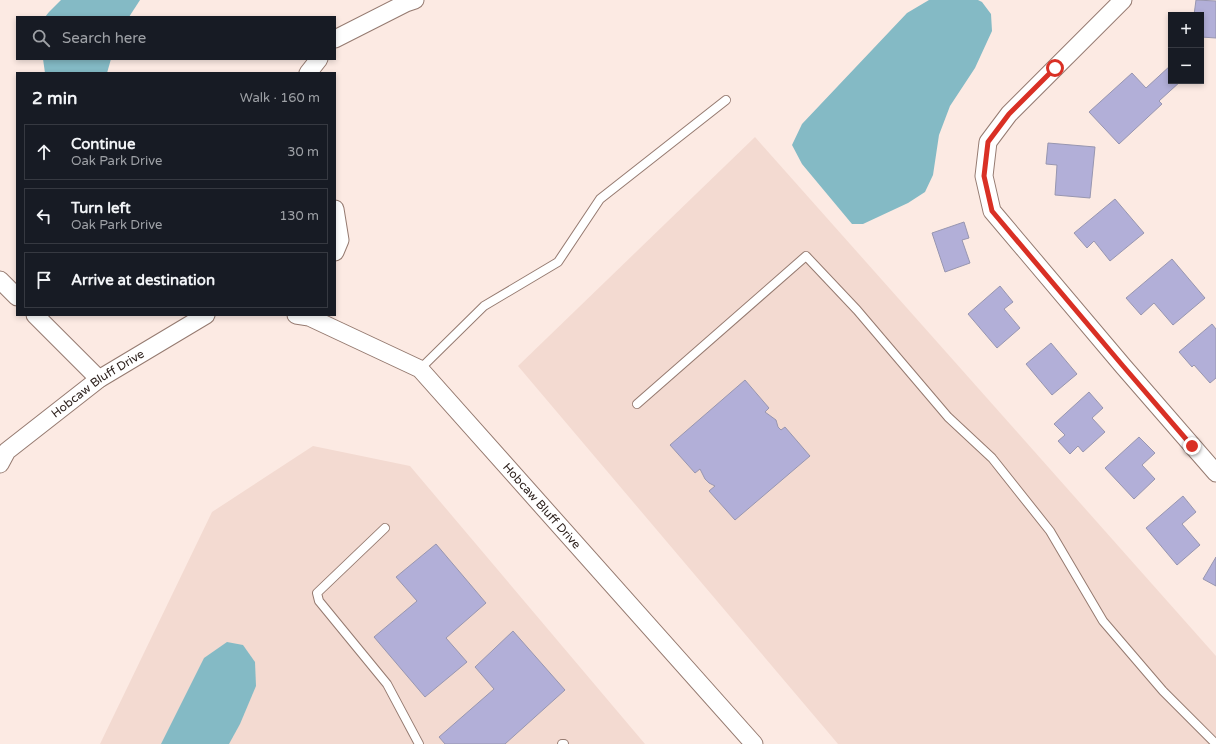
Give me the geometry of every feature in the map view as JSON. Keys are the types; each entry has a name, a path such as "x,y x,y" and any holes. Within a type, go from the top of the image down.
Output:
{"street":[{"path":"336,38 406,3 415,0"},
{"path":"1123,0 1009,114 988,142 984,176 992,211 1126,370 1216,473"},
{"path":"309,72 318,60"},
{"path":"336,215 340,240 336,250"},
{"path":"0,280 16,296"},
{"path":"36,316 99,379"},
{"name":"Hobcaw Bluff Drive","path":"0,464 7,451 99,379 204,316"},
{"name":"Hobcaw Bluff Drive","path":"305,316 420,369 754,744"}],"lane":[{"path":"420,369 484,306 558,262 600,199 726,100"},
{"path":"637,404 806,256 857,310 948,417 992,458 1050,531 1103,621 1163,691 1216,744"},
{"path":"385,528 317,593 319,601 387,684 419,744"}],"shaded area":[{"path":"755,137 1216,656 1216,744 838,744 518,366"},
{"path":"313,446 410,466 645,744 100,744 212,512"}],"water":[{"path":"61,0 140,0 130,16 46,16"},
{"path":"929,0 978,0 982,2 991,14 992,31 975,68 950,106 939,135 933,175 925,192 908,203 863,224 852,224 802,164 792,145 802,124 907,13"},
{"path":"43,60 111,60 107,72 45,72"},
{"path":"227,642 243,645 255,662 256,686 240,724 229,744 161,744 204,658"}],"building":[{"path":"1196,0 1216,1 1216,38 1204,37 1204,12 1194,12"},
{"path":"1168,68 1168,84 1178,84 1159,101 1162,104 1119,144 1089,112 1132,73 1146,88"},
{"path":"1048,143 1095,147 1090,198 1055,195 1057,165 1046,164"},
{"path":"1115,199 1144,233 1110,261 1094,241 1087,248 1074,233"},
{"path":"964,222 969,238 962,240 970,263 945,272 932,233"},
{"path":"1172,259 1205,298 1173,325 1154,303 1141,315 1126,298"},
{"path":"1000,286 1013,302 1004,309 1020,328 997,348 968,314"},
{"path":"1212,324 1216,329 1216,378 1210,383 1194,365 1192,367 1179,352"},
{"path":"1051,343 1077,374 1052,395 1026,364"},
{"path":"745,380 769,408 765,412 776,420 778,427 781,430 785,427 810,456 735,520 709,491 715,486 705,479 700,469 695,473 670,445"},
{"path":"1089,392 1103,408 1092,418 1105,432 1083,452 1078,446 1070,454 1058,441 1065,435 1054,424"},
{"path":"1139,437 1155,453 1142,465 1155,479 1134,499 1105,468"},
{"path":"1183,496 1196,512 1182,524 1200,545 1177,565 1146,528"},
{"path":"436,544 486,603 446,638 467,662 425,697 374,637 417,601 396,577"},
{"path":"1216,557 1216,586 1203,579"},
{"path":"513,631 565,690 505,744 445,744 439,737 494,689 475,667"}],"route":[{"path":"1055,68 1009,114 988,142 984,176 992,211 1192,446"}]}
